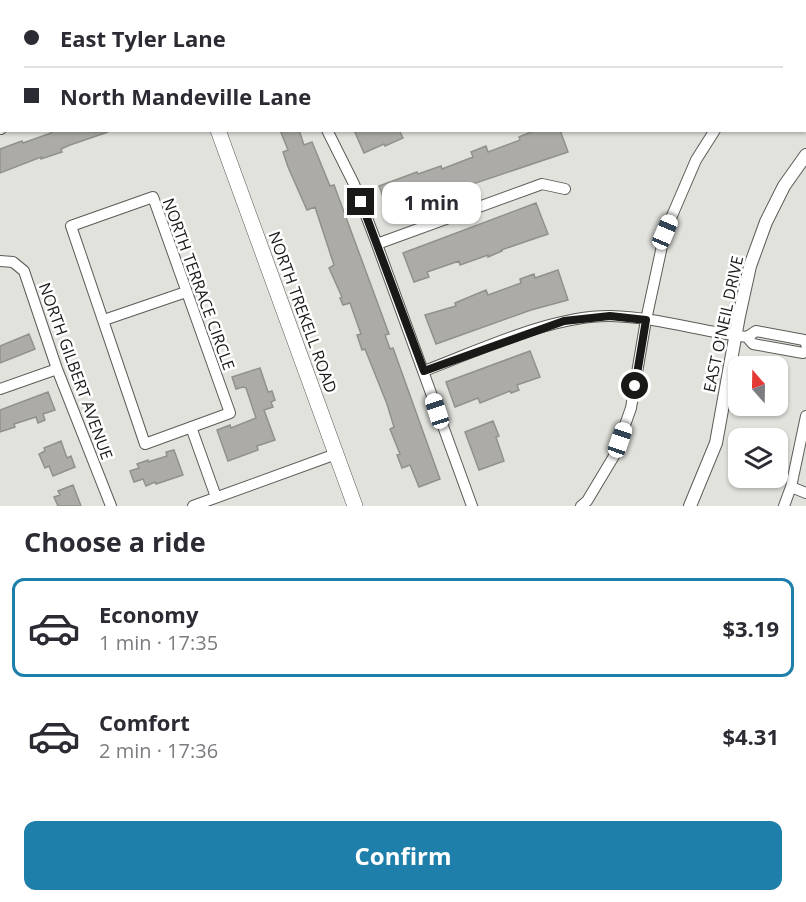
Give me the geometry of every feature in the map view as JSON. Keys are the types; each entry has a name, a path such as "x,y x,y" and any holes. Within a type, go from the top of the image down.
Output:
{"main road":[{"name":"NORTH TREKELL ROAD","path":"219,132 355,506"}],"street":[{"path":"328,132 354,184 472,506"},
{"path":"581,506 587,501 614,456 628,417 665,232 696,160 715,132"},
{"name":"EAST O'NEIL DRIVE","path":"690,506 716,442 741,336 750,266 766,222 784,186 806,155"},
{"path":"377,244 542,184 565,189"},
{"name":"NORTH TERRACE CIRCLE","path":"153,197 230,413 145,444 104,321 71,226 153,197"},
{"name":"NORTH GILBERT AVENUE","path":"0,261 13,262 24,271 57,369 111,506"},
{"path":"104,321 186,292"},
{"path":"424,371 564,321 610,316 741,336 753,344 803,353 806,350"},
{"path":"741,336 756,331 804,340 806,344"},
{"path":"0,389 57,369"},
{"path":"784,506 791,487 806,416"},
{"path":"191,427 216,498"},
{"path":"193,506 336,454"},
{"path":"791,487 806,492"}],"building":[{"path":"108,132 70,145 61,149 62,152 41,159 41,157 0,173 0,149 51,133"},
{"path":"281,132 300,132 304,145 312,142 330,186 334,185 389,334 385,335 390,349 393,348 440,479 419,487 410,465 402,468 397,455 400,454 390,429 394,427 387,404 365,349 362,350 357,335 361,334 350,303 343,305 340,298 342,297 329,268 334,265 315,207 307,210 288,167 283,152 288,150"},
{"path":"355,132 400,132 403,138 385,146 384,144 364,153"},
{"path":"531,132 561,132 568,152 419,202 420,205 390,216 379,186 417,172 418,174 441,166 442,169 473,157 471,152 486,146 488,152 520,140 519,137"},
{"path":"536,203 548,234 501,250 488,257 488,255 460,265 459,261 427,272 429,277 414,282 403,253"},
{"path":"558,270 568,300 531,310 436,344 425,315 456,306 455,303 486,290 488,295 521,283 520,279 534,274 535,278"},
{"path":"29,334 35,349 0,363 0,346"},
{"path":"530,351 540,377 517,385 519,390 511,393 510,391 480,403 478,398 455,407 446,382"},
{"path":"260,368 268,392 272,391 275,400 271,402 273,407 264,410 275,440 257,446 258,450 228,461 217,430 230,425 231,428 256,418 246,388 236,389 232,377"},
{"path":"48,392 55,410 43,414 45,420 38,423 36,417 14,424 15,427 0,432 0,410"},
{"path":"493,421 499,436 496,437 504,461 479,470 465,432"},
{"path":"61,441 67,458 71,456 75,467 53,476 49,466 45,468 39,454 45,451 44,448"},
{"path":"174,450 183,475 146,486 143,479 134,482 130,471 139,468 137,464 167,456 166,452"},
{"path":"73,485 81,506 58,506 54,497 60,495 58,491"}],"route":[{"path":"361,202 424,371 564,321 610,316 646,320 635,386"}]}
